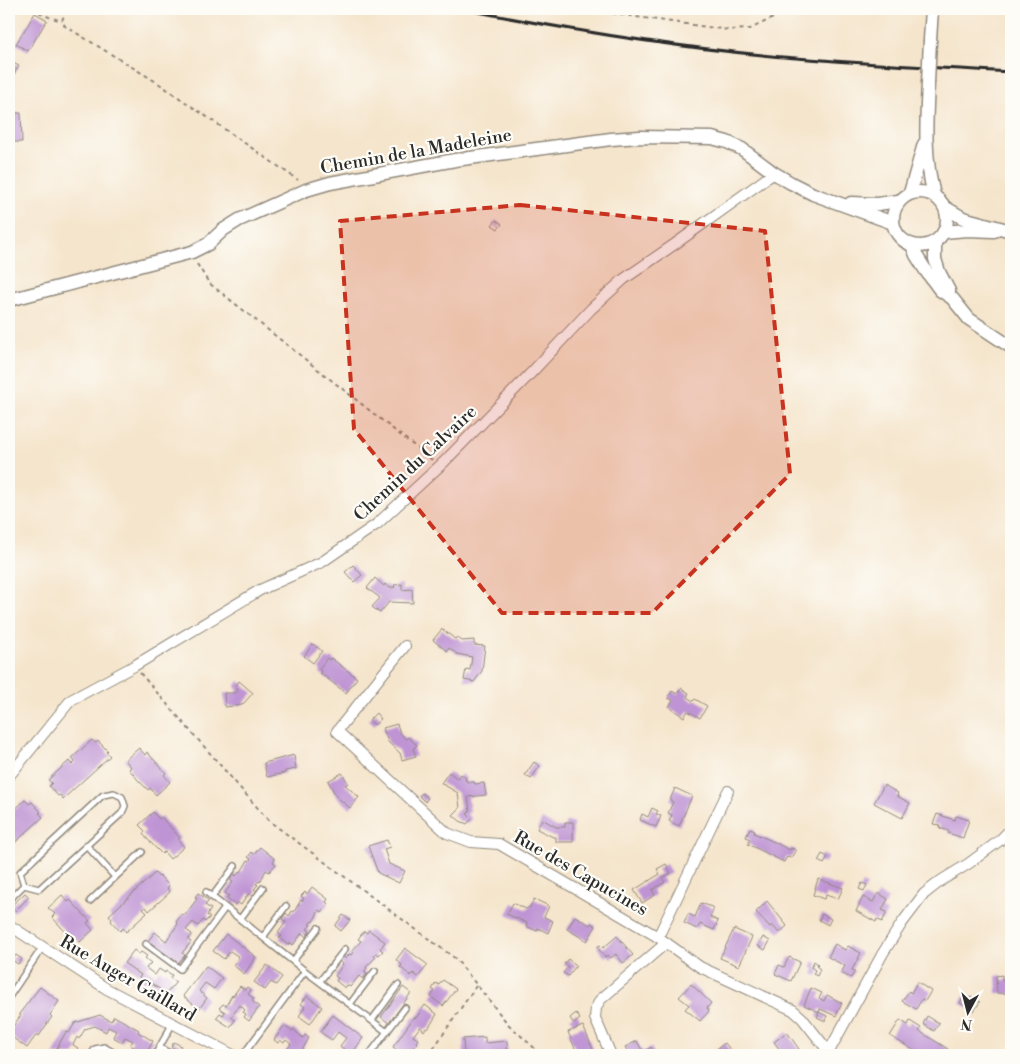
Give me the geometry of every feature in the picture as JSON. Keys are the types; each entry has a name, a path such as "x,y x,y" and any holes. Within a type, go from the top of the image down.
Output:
{"street":[{"path":"932,9 925,141 934,195"},
{"name":"Chemin de la Madeleine","path":"9,300 192,252 208,244 223,230 239,220 306,190 330,183 455,160 567,144 640,137 712,138 742,149 774,173 813,194 836,201"},
{"path":"910,193 925,141"},
{"name":"Chemin du Calvaire","path":"9,776 71,700 134,666 260,590 322,562 378,524 440,466 532,372 590,309 624,279 774,173"},
{"path":"836,201 878,204 898,201 910,193 918,191 934,195 941,200 948,216 947,224 940,237 935,259 939,272 952,298 969,319 1011,347"},
{"path":"836,201 893,223"},
{"path":"898,201 892,216 893,223 899,237 912,245 928,245 940,237 966,230 1007,231"},
{"path":"946,208 963,218 991,224 1007,231"},
{"path":"912,245 916,255 940,290 952,298"},
{"name":"Rue des Capucines","path":"405,646 337,731 447,833 471,842 499,844 662,940 700,967 793,1010 802,1018 828,1054"},
{"path":"611,1055 594,1018 596,1008 600,1000 662,940 728,791"},
{"path":"828,1054 882,953 924,894 968,864 1011,830"},
{"name":"Rue Auger Gaillard","path":"9,925 107,989 233,1055"}],"lane":[{"path":"114,793 122,797 125,806 122,813 87,846 38,889 24,885 20,872 103,795 114,793"},
{"path":"87,846 115,877"},
{"path":"90,901 142,852"},
{"path":"212,897 235,866"},
{"path":"9,900 24,885"},
{"path":"240,919 264,888"},
{"path":"206,892 387,1032"},
{"path":"263,937 286,906"},
{"path":"146,944 180,969 225,908"},
{"path":"293,961 318,928"},
{"path":"9,997 42,948"},
{"path":"320,981 345,948"},
{"path":"243,1055 306,971"},
{"path":"350,1004 375,971"},
{"path":"372,1020 398,985"},
{"path":"369,1055 405,1008"},
{"path":"155,1055 173,1023"},
{"path":"91,1055 96,1049 104,1047 118,1055"},
{"path":"160,1048 173,1055"}],"path":[{"path":"32,9 62,21 65,26 166,89 297,180 306,190"},
{"path":"62,21 66,9"},
{"path":"581,9 728,30 750,29 792,9"},
{"path":"192,252 209,283 440,466"},
{"path":"134,666 269,821 456,959 508,1024 542,1055"},
{"path":"429,1055 476,986"}],"highlighted area":[{"path":"520,205 765,231 790,474 652,613 502,613 354,429 340,221"}],"building":[{"path":"35,13 47,20 28,51 16,44"},
{"path":"9,61 19,66 9,82"},
{"path":"12,113 21,113 22,142 13,142"},
{"path":"496,220 502,224 498,229 492,225"},
{"path":"353,565 362,575 354,582 345,572"},
{"path":"375,578 384,586 385,584 390,588 395,587 394,585 402,584 402,590 412,589 413,603 389,602 380,613 372,607 380,598 367,588"},
{"path":"442,629 455,639 457,637 462,641 474,640 474,645 485,646 482,671 474,682 464,680 466,669 470,670 472,657 457,654 449,648 447,651 433,640"},
{"path":"313,644 322,651 313,663 304,656"},
{"path":"327,658 330,660 331,658 357,678 346,693 320,673 319,669"},
{"path":"239,681 253,693 242,705 225,707 224,693 236,693 238,690 235,687"},
{"path":"681,688 689,693 687,697 707,706 700,718 688,711 684,717 669,707 673,700 668,698 672,691 677,694"},
{"path":"376,713 381,719 374,725 369,720"},
{"path":"397,724 400,733 417,745 413,749 416,756 402,760 400,753 388,742 383,728"},
{"path":"92,740 96,743 98,741 108,751 106,752 110,756 63,799 49,786 52,783 48,780 69,761 72,765 75,762 72,758"},
{"path":"139,748 145,755 147,752 166,773 164,775 170,782 156,795 150,788 148,790 138,780 129,769 131,767 125,760"},
{"path":"294,755 296,769 267,777 264,763"},
{"path":"534,762 540,766 531,779 525,775"},
{"path":"449,772 458,779 461,774 468,782 474,782 475,784 484,783 486,795 468,797 470,811 467,814 472,819 467,824 453,815 460,808 458,793 441,783"},
{"path":"342,773 348,783 345,785 359,797 350,808 336,796 328,781"},
{"path":"884,785 898,793 897,796 910,803 902,818 874,803"},
{"path":"675,788 692,796 679,826 669,821 672,815 668,813 673,802 670,800"},
{"path":"422,793 428,798 425,802 419,796"},
{"path":"25,800 29,804 32,802 43,817 9,848 9,815"},
{"path":"652,808 658,811 656,814 661,816 656,827 640,820 642,814 648,817"},
{"path":"153,812 159,819 161,817 180,838 178,840 184,847 170,859 164,852 162,854 152,844 143,834 145,831 139,825"},
{"path":"937,814 955,820 956,816 969,820 963,838 939,828 940,825 933,824"},
{"path":"542,819 556,827 565,827 565,822 573,822 573,842 556,842 556,837 537,829"},
{"path":"750,828 755,830 754,833 790,850 791,848 796,850 791,858 787,857 784,862 748,844 750,839 746,837"},
{"path":"387,840 390,847 384,849 389,864 405,871 399,883 378,873 368,846"},
{"path":"260,847 275,859 273,862 276,864 269,872 266,870 260,882 256,884 258,885 254,889 257,891 253,896 249,893 241,905 237,902 235,905 226,898 229,896 225,893 233,882 229,879 233,873 236,876 241,872 248,860 251,859 248,857 252,852 254,854"},
{"path":"822,854 828,857 824,864 818,861"},
{"path":"666,864 671,873 662,878 665,882 652,890 655,895 642,903 634,890 660,874 657,869"},
{"path":"155,873 169,886 167,888 170,892 149,911 146,907 143,909 147,913 126,932 123,928 120,931 111,921 112,919 109,915"},
{"path":"818,879 843,888 838,899 826,895 824,899 813,895"},
{"path":"862,883 867,885 864,891 859,889"},
{"path":"312,887 328,899 326,902 328,904 322,912 319,910 313,922 309,924 311,925 307,929 310,931 306,937 302,933 293,945 290,942 288,945 279,938 282,936 278,933 286,922 282,919 286,913 289,916 292,911 294,912 301,900 304,899 301,896 305,892 307,894"},
{"path":"25,893 29,897 14,912 10,907"},
{"path":"198,893 209,901 205,905 211,909 207,915 210,917 205,922 203,920 198,926 193,922 186,930 192,934 188,940 191,942 182,953 185,955 178,963 148,941 155,932 166,941 178,924 176,922 182,914 185,915 197,899 195,897"},
{"path":"878,893 888,899 882,910 887,912 882,922 877,919 876,922 856,911 863,897 873,902"},
{"path":"62,895 68,902 70,900 90,921 87,923 93,930 80,942 73,935 71,938 52,917 55,914 48,908"},
{"path":"534,899 549,906 544,917 553,921 548,933 538,928 537,931 526,926 527,923 507,914 513,903 526,909 530,907"},
{"path":"767,901 787,926 779,933 772,925 770,927 756,912"},
{"path":"701,903 714,908 710,917 718,921 714,930 700,924 697,929 684,923 688,914 695,917"},
{"path":"822,914 831,919 828,925 819,920"},
{"path":"343,915 350,920 341,931 335,926"},
{"path":"575,916 590,925 591,923 596,926 587,941 567,929"},
{"path":"734,929 752,937 739,966 720,958"},
{"path":"369,930 385,942 380,949 383,951 379,955 376,953 374,955 376,957 366,967 364,972 367,974 363,979 359,976 350,987 347,985 345,988 336,981 338,978 335,976 343,964 339,961 343,956 346,959 349,954 351,955 352,951 361,941 358,939 364,931 367,933"},
{"path":"226,934 256,957 244,974 233,965 239,957 230,951 224,959 213,951"},
{"path":"617,936 633,955 623,963 616,954 611,958 608,955 605,957 597,947 600,945 603,948"},
{"path":"763,937 770,941 765,950 758,946"},
{"path":"835,944 845,950 848,946 861,953 852,970 855,971 851,978 841,973 845,966 828,957"},
{"path":"405,948 428,965 418,977 413,973 411,976 400,967 402,965 396,960"},
{"path":"134,950 139,954 141,952 147,956 145,958 151,963 146,968 155,975 159,969 172,975 170,978 176,982 166,994 150,982 148,984 139,978 141,975 124,963"},
{"path":"16,955 22,959 18,964 12,960"},
{"path":"789,957 800,962 791,981 775,974 779,965 784,967"},
{"path":"568,959 576,966 568,976 563,973 568,967 564,964"},
{"path":"814,961 820,969 817,976 813,974 815,970 811,967"},
{"path":"267,965 282,977 276,985 271,982 265,990 254,982"},
{"path":"206,966 222,978 214,989 205,983 199,991 207,998 199,1009 183,996"},
{"path":"1002,975 1002,980 1011,979 1011,994 997,993 996,976"},
{"path":"443,980 456,989 443,1006 431,997 435,991 432,989 436,983 439,985"},
{"path":"917,982 931,991 925,1001 922,999 916,1009 902,1001 909,991 911,993"},
{"path":"691,984 711,1003 707,1008 709,1011 700,1021 685,1009 689,1005 679,997"},
{"path":"240,986 245,990 247,987 251,990 248,994 259,1007 249,1021 244,1017 246,1014 243,1012 245,1010 240,1005 231,1017 235,1020 230,1027 216,1018 220,1013 223,1015 225,1012 219,1008 223,1004 226,1006"},
{"path":"40,987 59,1001 50,1015 52,1017 39,1036 37,1034 27,1048 9,1035 9,1032 21,1015 19,1014"},
{"path":"403,987 411,993 389,1023 381,1017"},
{"path":"811,988 822,993 819,998 824,1001 827,995 842,1003 836,1016 820,1009 819,1012 804,1005"},
{"path":"307,996 322,1007 310,1024 299,1016 305,1007 301,1004"},
{"path":"964,996 969,999 971,996 980,1002 974,1011 960,1003"},
{"path":"425,1005 437,1014 428,1029 426,1028 424,1031 420,1027 413,1036 418,1039 416,1042 418,1043 404,1055 393,1047"},
{"path":"819,1012 827,1016 825,1021 817,1017"},
{"path":"576,1013 580,1019 574,1024 570,1018"},
{"path":"100,1015 111,1021 114,1016 139,1030 138,1032 153,1041 146,1054 130,1045 133,1041 125,1037 122,1042 113,1037 116,1031 108,1027 106,1032 95,1026 85,1029 79,1039 77,1037 73,1045 78,1048 74,1055 53,1055 66,1032 69,1033 75,1023"},
{"path":"333,1015 363,1038 351,1055 340,1046 346,1038 338,1032 332,1040 320,1032"},
{"path":"927,1016 939,1023 934,1031 923,1024"},
{"path":"900,1020 908,1025 910,1021 921,1028 919,1031 948,1049 945,1055 922,1055 890,1036"},
{"path":"284,1026 292,1031 293,1029 303,1038 305,1035 309,1038 299,1055 283,1055 291,1044 286,1040 284,1043 280,1040 278,1043 274,1040"},
{"path":"583,1026 595,1054 578,1055 568,1032"},
{"path":"787,1032 799,1049 789,1055 784,1055 774,1042"},
{"path":"485,1037 485,1043 507,1041 508,1055 464,1054 463,1039"},
{"path":"637,1041 643,1052 651,1047 655,1055 630,1055 625,1047"},
{"path":"174,1042 181,1046 178,1051 171,1047"},
{"path":"725,1043 734,1055 717,1055 714,1051"}],"railway":[{"path":"463,9 587,32 712,50 904,66 1011,72"}]}
